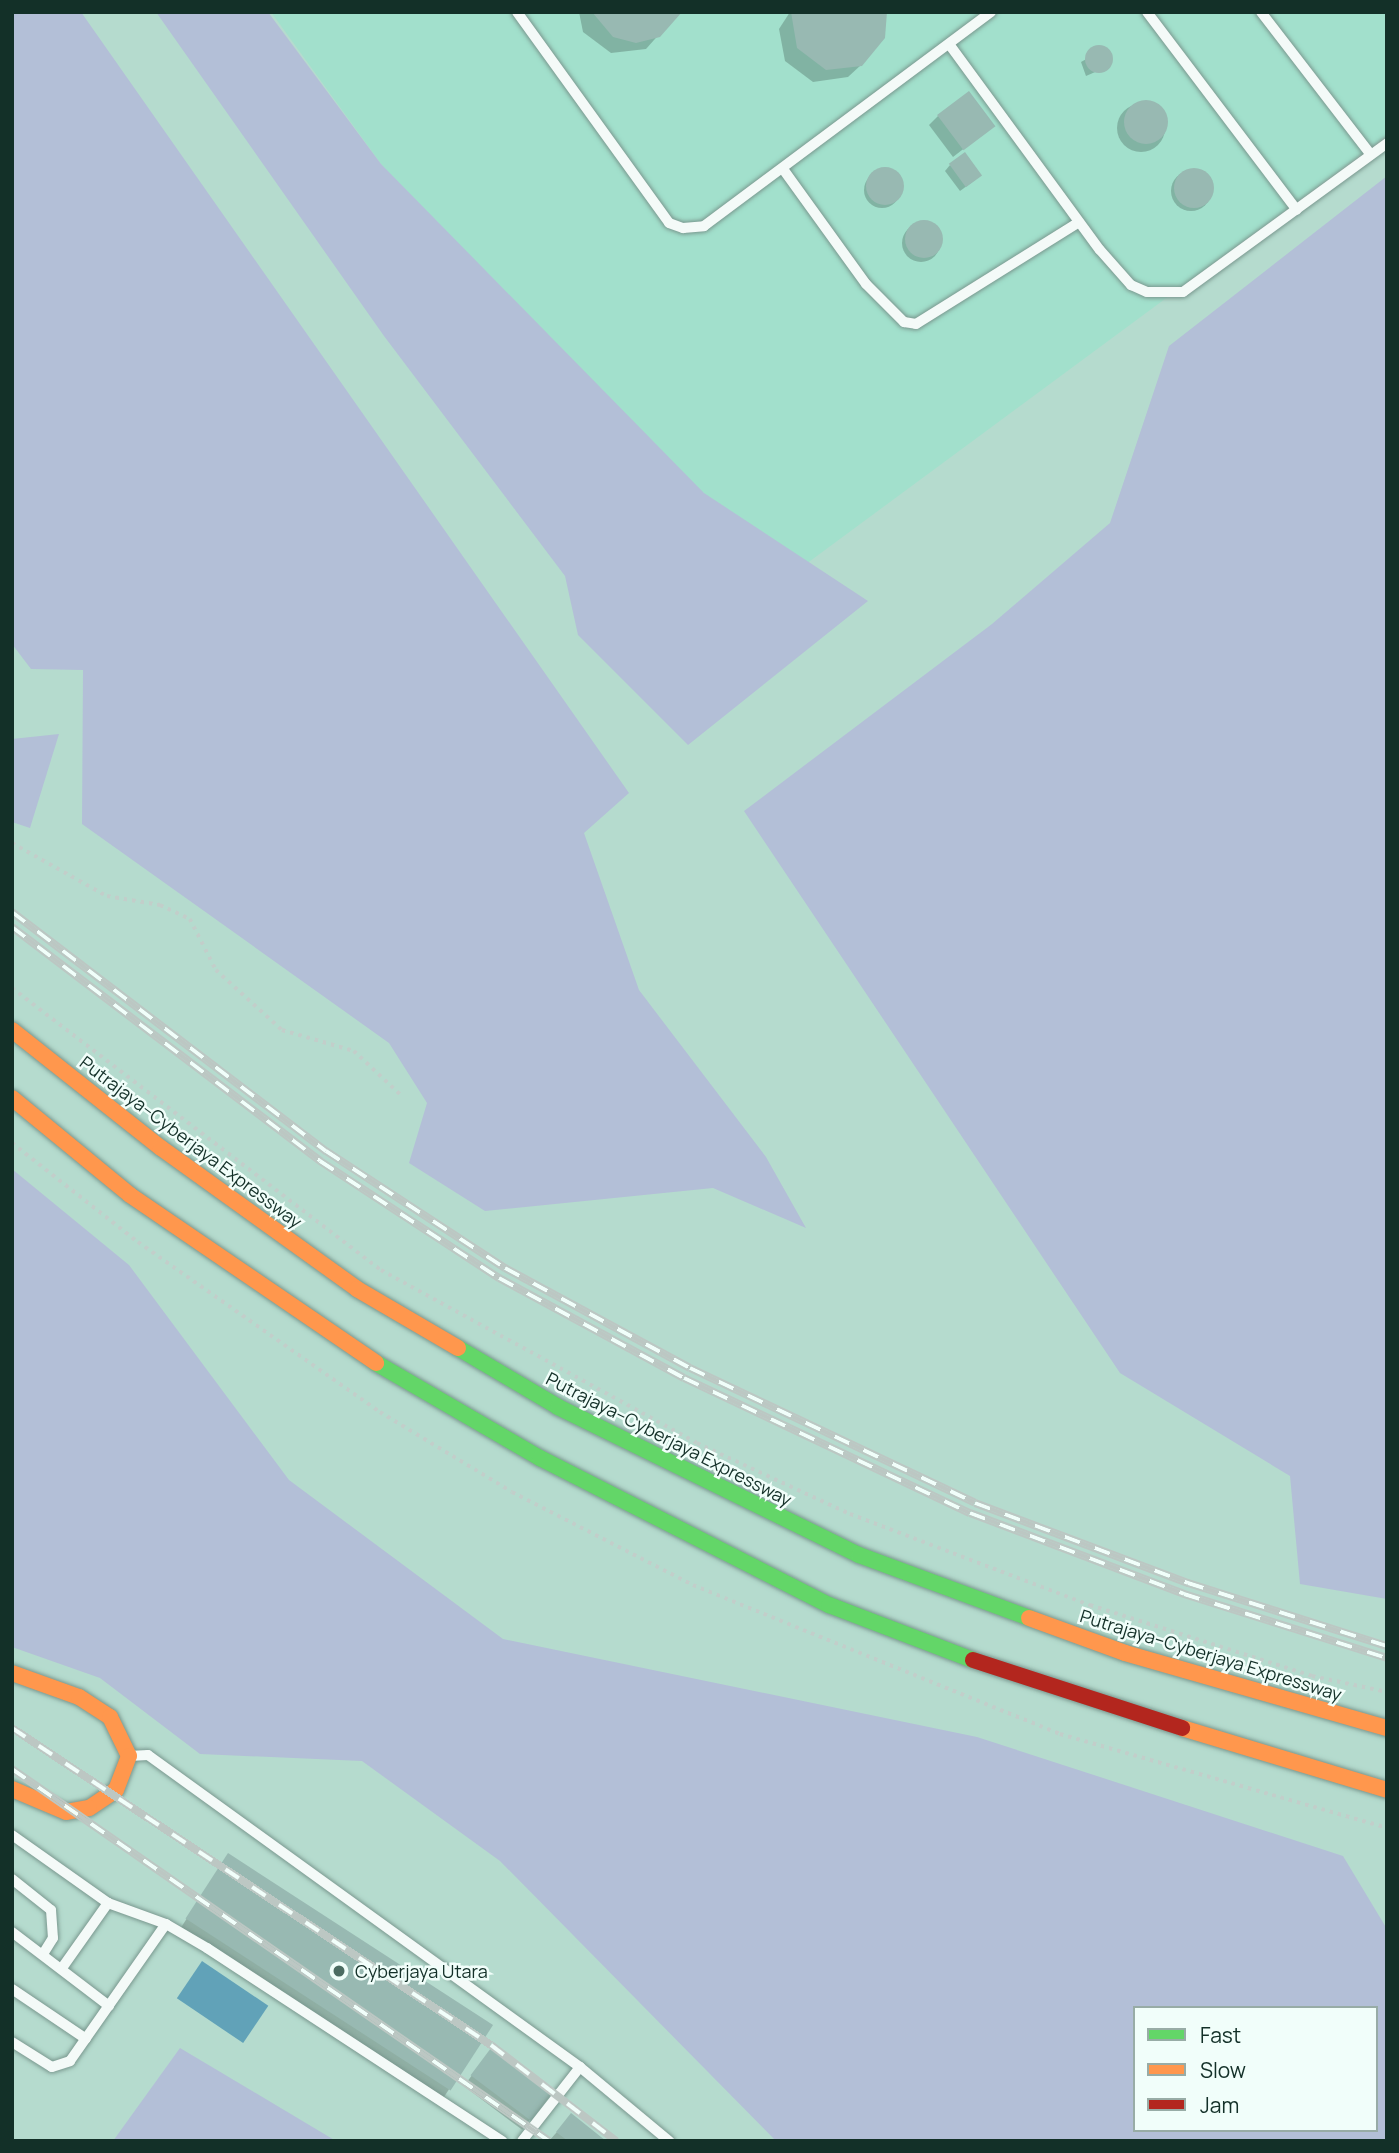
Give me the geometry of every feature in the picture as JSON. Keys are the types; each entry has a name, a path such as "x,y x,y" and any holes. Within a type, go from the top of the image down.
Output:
{"main road":[{"name":"Putrajaya–Cyberjaya Expressway","path":"12,1030 161,1148 357,1289 558,1407 859,1555 1125,1653 1387,1728"},
{"path":"12,1098 130,1195 327,1335 540,1458 829,1605 1021,1679 1387,1790"},
{"path":"12,1673 79,1697 110,1717 129,1756 116,1790 89,1808 66,1812 12,1789"}],"lane":[{"path":"517,12 669,223 704,226 990,12"},
{"path":"1147,12 1297,210"},
{"path":"1261,12 1371,155"},
{"path":"949,44 1079,222 1131,285 1147,292 1183,292 1387,143"},
{"path":"783,169 866,285 904,322 916,324 1079,222"},
{"path":"129,1756 148,1755 580,2067 669,2141"},
{"path":"12,1835 108,1903 166,1924 502,2141"},
{"path":"12,1879 51,1910 53,1938 43,1954"},
{"path":"62,1968 108,1903"},
{"path":"12,2042 52,2067 70,2061 166,1924"},
{"path":"12,1932 109,2006"},
{"path":"12,1989 86,2039"},
{"path":"522,2141 580,2067"}],"path":[{"path":"12,843 107,896 160,905 190,919 216,970 282,1030 354,1051 402,1096"},
{"path":"12,988 381,1270 697,1443 850,1514 1090,1605 1312,1676 1387,1692"}],"shaded area":[{"path":"12,12 81,12 629,793 584,833 639,990 766,1157 806,1228 713,1188 485,1211 409,1163 427,1103 389,1043 82,824 83,670 31,669 12,644"},
{"path":"156,12 268,12 381,164 704,493 868,601 688,745 578,635 565,576 384,336"},
{"path":"271,12 1387,12 1387,135 718,629"},
{"path":"1387,176 1387,1599 1300,1584 1290,1476 1120,1373 744,811 992,624 1110,523 1169,346"},
{"path":"59,734 30,828 12,822 12,739"},
{"path":"12,1169 129,1265 289,1480 503,1639 977,1737 1343,1856 1387,1929 1387,2141 776,2141 500,1861 362,1761 200,1754 100,1678 12,1647"},
{"path":"180,2048 336,2141 113,2141"}],"water":[{"path":"202,1961 268,2006 243,2043 177,1998"}],"building":[{"path":"592,12 682,12 660,37 636,43 613,37"},
{"path":"791,12 887,12 885,38 862,66 826,70 797,48"},
{"path":"1099,45 1109,49 1113,59 1109,69 1099,73 1089,69 1085,59 1089,49"},
{"path":"969,91 995,126 964,150 937,115"},
{"path":"1146,100 1155,101 1162,106 1167,113 1167,131 1162,138 1155,143 1146,144 1137,143 1130,138 1125,131 1124,122 1125,113 1130,106 1137,101"},
{"path":"965,152 982,175 966,187 949,164"},
{"path":"885,167 898,173 904,186 898,199 885,205 872,199 866,186 872,173"},
{"path":"1194,168 1208,174 1214,188 1208,202 1194,208 1180,202 1174,188 1180,174"},
{"path":"924,220 937,226 943,239 937,252 924,258 911,252 905,239 911,226"},
{"name":"Cyberjaya Utara","path":"228,1853 493,2025 451,2091 186,1918"},
{"path":"491,2048 552,2094 531,2121 471,2075"},
{"path":"571,2113 606,2141 568,2141 556,2132"}],"railway":[{"path":"12,912 326,1151 505,1268 690,1368 975,1503 1188,1583 1387,1646"},
{"path":"12,927 320,1161 499,1278 684,1378 970,1513 1184,1594 1387,1658"},
{"path":"12,1728 491,2045 616,2141"},
{"path":"12,1769 549,2141"}],"traffic: fast":[{"path":"458,1348 558,1407 859,1555 1029,1618"},
{"path":"376,1363 540,1458 829,1605 973,1660"}],"traffic: slow":[{"path":"12,1030 161,1148 357,1289 458,1348"},
{"path":"12,1098 130,1195 376,1363"},
{"path":"1029,1618 1125,1653 1387,1728"},
{"path":"12,1673 79,1697 110,1717 129,1756 116,1790 89,1808 66,1812 12,1789"},
{"path":"1182,1728 1387,1790"}],"traffic: jam":[{"path":"973,1660 1182,1728"}],"place":[{"name":"Cyberjaya Utara","path":"339,1971"}]}
